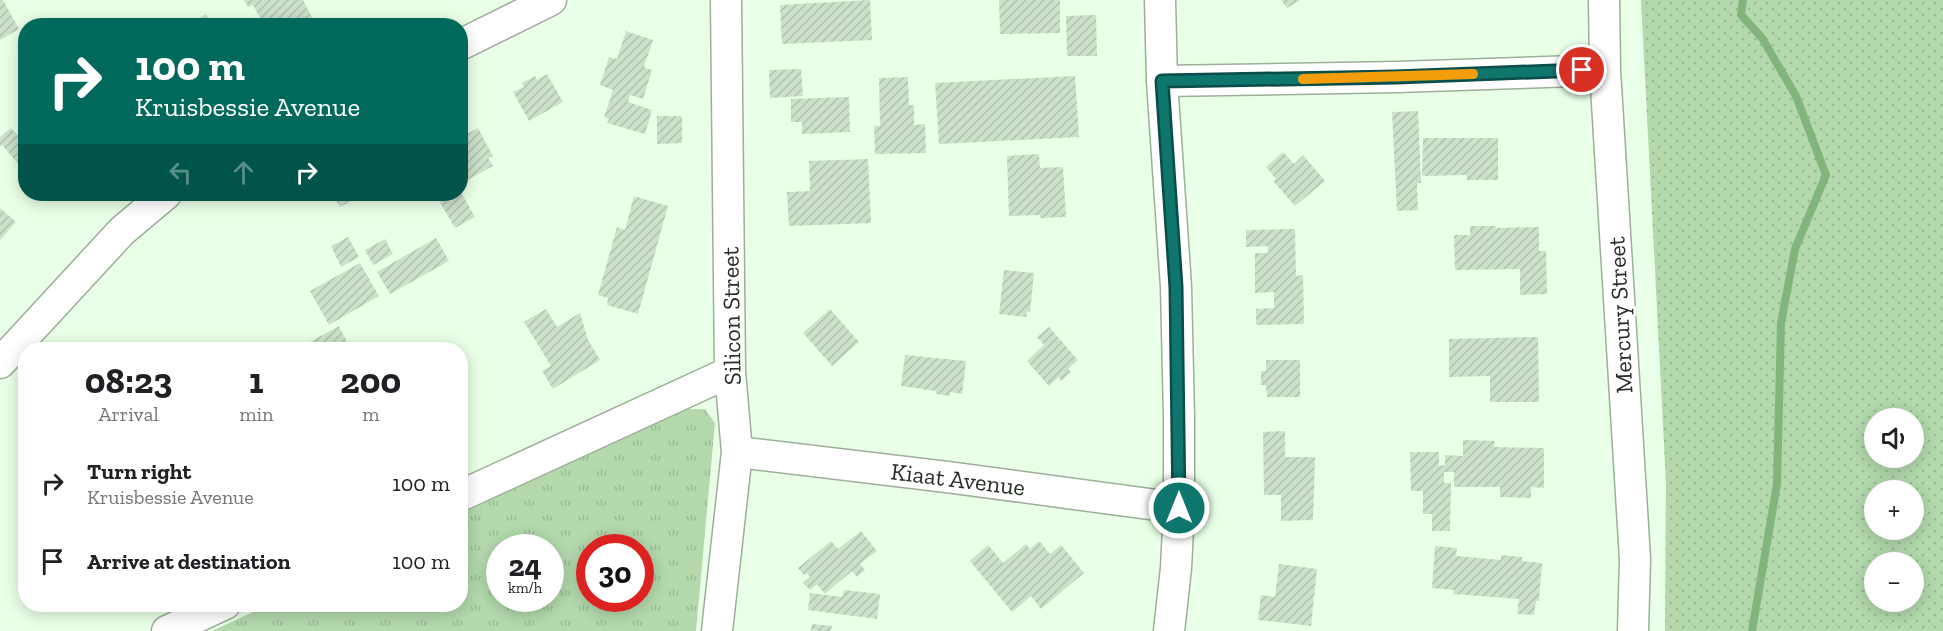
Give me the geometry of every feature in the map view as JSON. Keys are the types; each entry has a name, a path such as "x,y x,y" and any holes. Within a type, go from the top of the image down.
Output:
{"street":[{"path":"468,41 551,0"},
{"name":"Silicon Street","path":"717,631 737,452 730,372 726,0"},
{"path":"1160,0 1162,81 1176,287 1179,508 1176,568 1169,631"},
{"name":"Mercury Street","path":"1604,0 1605,70 1635,559 1633,631"},
{"path":"1162,81 1605,70"},
{"path":"19,342 122,231 158,201"},
{"path":"0,363 18,344"},
{"path":"468,492 730,372"},
{"name":"Kiaat Avenue","path":"737,452 1179,508"},
{"path":"167,631 208,612"}],"green space":[{"path":"1641,0 1943,0 1943,631 1665,631 1666,483"},
{"path":"684,409 705,409 715,423 696,631 212,631 253,612 468,612 468,511"}],"building":[{"path":"0,0 3,0 18,30 0,40"},
{"path":"244,0 303,0 312,18 260,18 253,5 248,7"},
{"path":"870,0 872,40 782,44 780,5"},
{"path":"999,0 1060,0 1060,33 1000,34"},
{"path":"1281,0 1300,0 1287,8"},
{"path":"1096,15 1097,56 1067,56 1066,16"},
{"path":"626,31 653,40 644,67 652,70 643,99 630,95 628,102 652,110 645,134 607,123 609,119 604,117 613,90 600,85 609,57 617,59"},
{"path":"801,69 803,96 770,98 769,70"},
{"path":"547,74 563,102 529,121 513,92 524,87 522,83 535,76 537,80"},
{"path":"1075,76 1079,137 939,144 935,83"},
{"path":"908,77 909,105 914,105 914,125 925,124 926,153 875,154 874,126 880,126 879,78"},
{"path":"849,97 850,132 802,134 802,122 791,122 791,99"},
{"path":"1418,111 1421,183 1417,183 1418,210 1397,211 1392,112"},
{"path":"657,116 682,116 682,143 657,144"},
{"path":"11,128 18,136 18,164 2,145 0,147 0,137"},
{"path":"478,128 493,156 488,158 493,166 468,180 468,133"},
{"path":"1423,138 1498,138 1498,180 1467,180 1467,175 1422,176"},
{"path":"1283,152 1294,164 1303,155 1325,181 1295,206 1273,181 1276,179 1266,167"},
{"path":"1039,154 1040,168 1063,167 1066,217 1009,216 1007,156"},
{"path":"868,159 871,223 789,226 787,192 810,191 809,161"},
{"path":"634,196 668,206 638,314 607,305 608,298 598,295 617,227 625,230"},
{"path":"336,201 351,201 340,207"},
{"path":"439,201 466,201 475,217 455,228"},
{"path":"0,208 16,222 0,240"},
{"path":"1470,226 1539,227 1539,251 1546,251 1547,294 1520,295 1520,269 1455,270 1454,235 1470,235"},
{"path":"1295,229 1296,276 1303,275 1304,324 1256,325 1256,309 1274,308 1274,292 1255,293 1255,253 1268,253 1268,246 1246,247 1246,230"},
{"path":"348,237 359,257 341,267 331,246"},
{"path":"436,238 449,261 390,294 377,272"},
{"path":"385,239 393,254 373,265 365,250"},
{"path":"360,263 379,296 329,325 310,291"},
{"path":"1004,270 1034,273 1030,312 1027,311 1026,317 999,314"},
{"path":"546,309 557,327 580,313 588,340 600,360 553,389 542,371 551,366 524,322"},
{"path":"830,309 859,342 832,366 803,333"},
{"path":"339,326 347,342 310,342"},
{"path":"1049,327 1078,360 1068,369 1071,372 1061,381 1059,377 1049,386 1027,361 1044,345 1037,337"},
{"path":"1538,337 1539,402 1490,402 1490,376 1449,377 1449,339"},
{"path":"905,355 966,361 962,394 950,392 950,396 936,394 936,391 901,386"},
{"path":"1266,360 1300,360 1300,397 1267,397 1266,385 1261,385 1261,371 1266,371"},
{"path":"1285,431 1285,457 1315,457 1313,520 1281,521 1281,495 1264,495 1263,432"},
{"path":"1463,440 1495,441 1494,447 1544,448 1544,488 1531,487 1531,498 1500,497 1500,487 1454,487 1454,472 1444,472 1444,483 1451,483 1450,531 1432,531 1432,514 1423,514 1423,491 1411,491 1410,452 1439,452 1439,466 1445,465 1445,455 1463,456"},
{"path":"861,531 877,551 860,564 865,570 857,577 852,571 825,594 817,584 810,590 803,583 810,577 807,573 804,575 798,568 831,541 838,549"},
{"path":"1039,541 1050,554 1061,545 1084,573 1041,609 1031,596 1012,612 970,561 988,545 1003,563 1026,544 1030,549"},
{"path":"1435,546 1457,548 1456,556 1501,560 1501,555 1522,557 1522,561 1542,563 1539,601 1536,601 1534,615 1517,614 1519,599 1453,594 1454,590 1432,588"},
{"path":"1279,564 1317,569 1311,626 1258,620 1261,595 1275,597"},
{"path":"844,590 880,594 877,619 808,610 810,593 842,597"},
{"path":"812,624 832,626 831,631 811,631"}],"waterway":[{"path":"1743,0 1741,15 1762,38 1796,96 1826,175 1795,249 1781,323 1777,484 1752,631"}],"slow traffic":[{"path":"1303,79 1473,74"}],"route":[{"path":"1179,508 1176,287 1162,81 1396,77 1582,70"}]}
